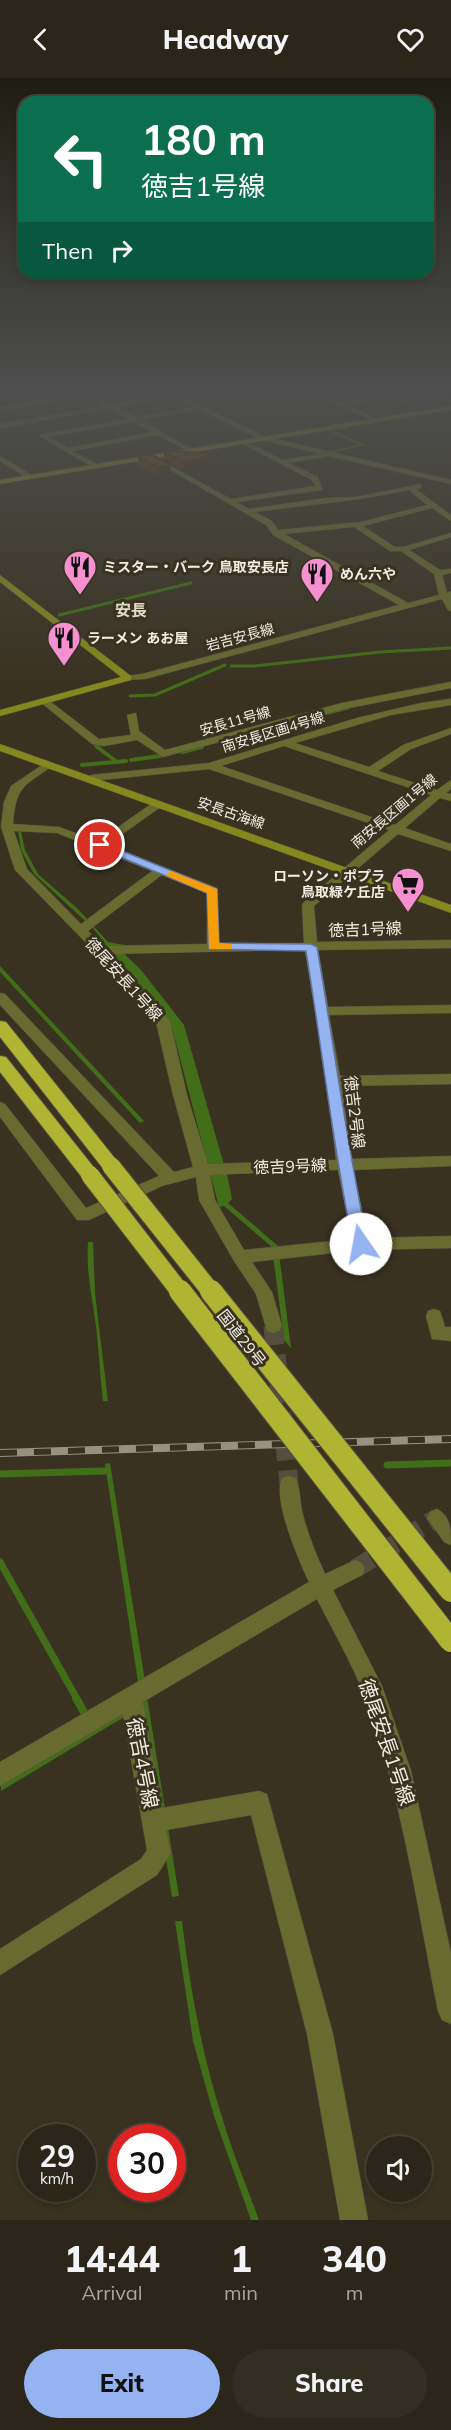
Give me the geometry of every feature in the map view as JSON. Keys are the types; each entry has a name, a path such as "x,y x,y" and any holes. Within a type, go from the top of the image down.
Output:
{"highway":[{"name":"国道29号","path":"0,1026 451,1591"},
{"name":"国道29号","path":"0,1061 451,1641"}],"street":[{"path":"202,486 269,523 276,533 407,606"},
{"path":"248,511 326,500 356,499 420,486"},
{"path":"230,501 319,488 326,500"},
{"path":"410,488 451,519"},
{"path":"276,533 355,524 433,506"},
{"path":"355,524 393,549 403,549 451,535"},
{"path":"403,549 438,573 451,571"},
{"path":"438,573 440,588 448,595 451,608"},
{"path":"0,578 128,678"},
{"name":"岩吉安長線","path":"0,713 448,595"},
{"name":"安長11号線","path":"163,754 394,693 451,685"},
{"path":"44,701 96,742 104,743 139,737"},
{"name":"南安長区画4号線","path":"210,766 379,716 451,702"},
{"path":"132,715 134,732 159,754 210,766"},
{"path":"369,771 407,747 451,731"},
{"path":"287,744 451,798"},
{"name":"安長古海線","path":"0,747 451,909"},
{"name":"徳尾安長1号線","path":"48,764 15,788 9,802 7,827 21,870 100,950 163,1021 180,1095 204,1170 207,1200 240,1257 264,1292 273,1326"},
{"path":"91,778 210,766"},
{"name":"南安長区画4号線","path":"210,766 451,848"},
{"name":"南安長区画1号線","path":"311,947 308,905 451,783"},
{"path":"100,845 158,804"},
{"path":"7,827 59,830 213,891 213,947"},
{"path":"80,931 161,870"},
{"name":"徳吉1号線","path":"100,950 451,944"},
{"name":"徳吉2号線","path":"311,947 334,1081 344,1164 361,1244"},
{"path":"0,998 170,1178"},
{"path":"322,1011 451,1009"},
{"path":"334,1081 451,1079"},
{"name":"徳吉9号線","path":"0,1107 83,1216 170,1178 204,1170 451,1161"},
{"path":"240,1257 361,1244 451,1242"},
{"path":"434,1316 438,1334 451,1334"},
{"name":"徳尾安長1号線","path":"289,1484 291,1506 320,1586 374,1693 410,1809 451,2011"},
{"path":"436,1518 451,1536"},
{"name":"徳吉4号線","path":"0,1963 149,1867 159,1854 131,1697 320,1586 355,1569"},
{"path":"0,1775 131,1697"},
{"path":"154,1821 259,1802 320,2034 354,2220"}],"shaded area":[{"path":"18,831 21,831 25,850 38,874 78,909 108,942 125,945 117,947 141,970 184,1025 228,1179 232,1199 228,1203 278,1246 291,1348 284,1340 272,1247 224,1206 219,1207 172,1028 93,928 34,874 21,850"},
{"path":"0,966 144,1121 140,1123 0,972"},
{"path":"88,1242 93,1242 95,1293 108,1401 103,1401 89,1274"},
{"path":"110,1463 145,1681 138,1682 105,1464"},
{"path":"147,1697 179,1896 172,1897 141,1700"},
{"path":"126,1709 129,1714 1,1791 1,1784"},
{"path":"175,1921 182,1921 198,2022 216,2096 231,2145 259,2220 251,2220 214,2116 193,2041"}],"waterway":[{"path":"59,615 191,583"},
{"path":"231,666 255,666 380,652 451,648"},
{"path":"130,696 155,695 225,665"},
{"path":"304,719 348,708"},
{"path":"240,738 269,728 265,729"},
{"path":"96,746 117,762"},
{"path":"182,752 202,747"},
{"path":"131,760 160,756"},
{"path":"117,762 126,761"},
{"path":"82,765 117,762"},
{"path":"387,1465 451,1463"},
{"path":"0,1474 105,1471"},
{"path":"0,1562 77,1699"},
{"path":"76,1698 84,1712"}],"tunnel":[{"path":"273,1326 289,1484"},
{"path":"355,1569 437,1518"}],"railway":[{"path":"0,1453 451,1439"}],"slow traffic":[{"path":"171,874 213,891 213,947 227,947"}],"place":[{"name":"ミスター・バーク 鳥取安長店","path":"80,596"},
{"name":"めん六や","path":"317,603"},
{"name":"ラーメン あお屋","path":"64,667"},
{"name":"ローソン・ポプラ 鳥取緑ケ丘店","path":"408,913"}],"district":[{"name":"安長","path":"131,610"}],"route":[{"path":"100,845 213,891 213,947 311,947 334,1081 344,1164 361,1244"}]}
